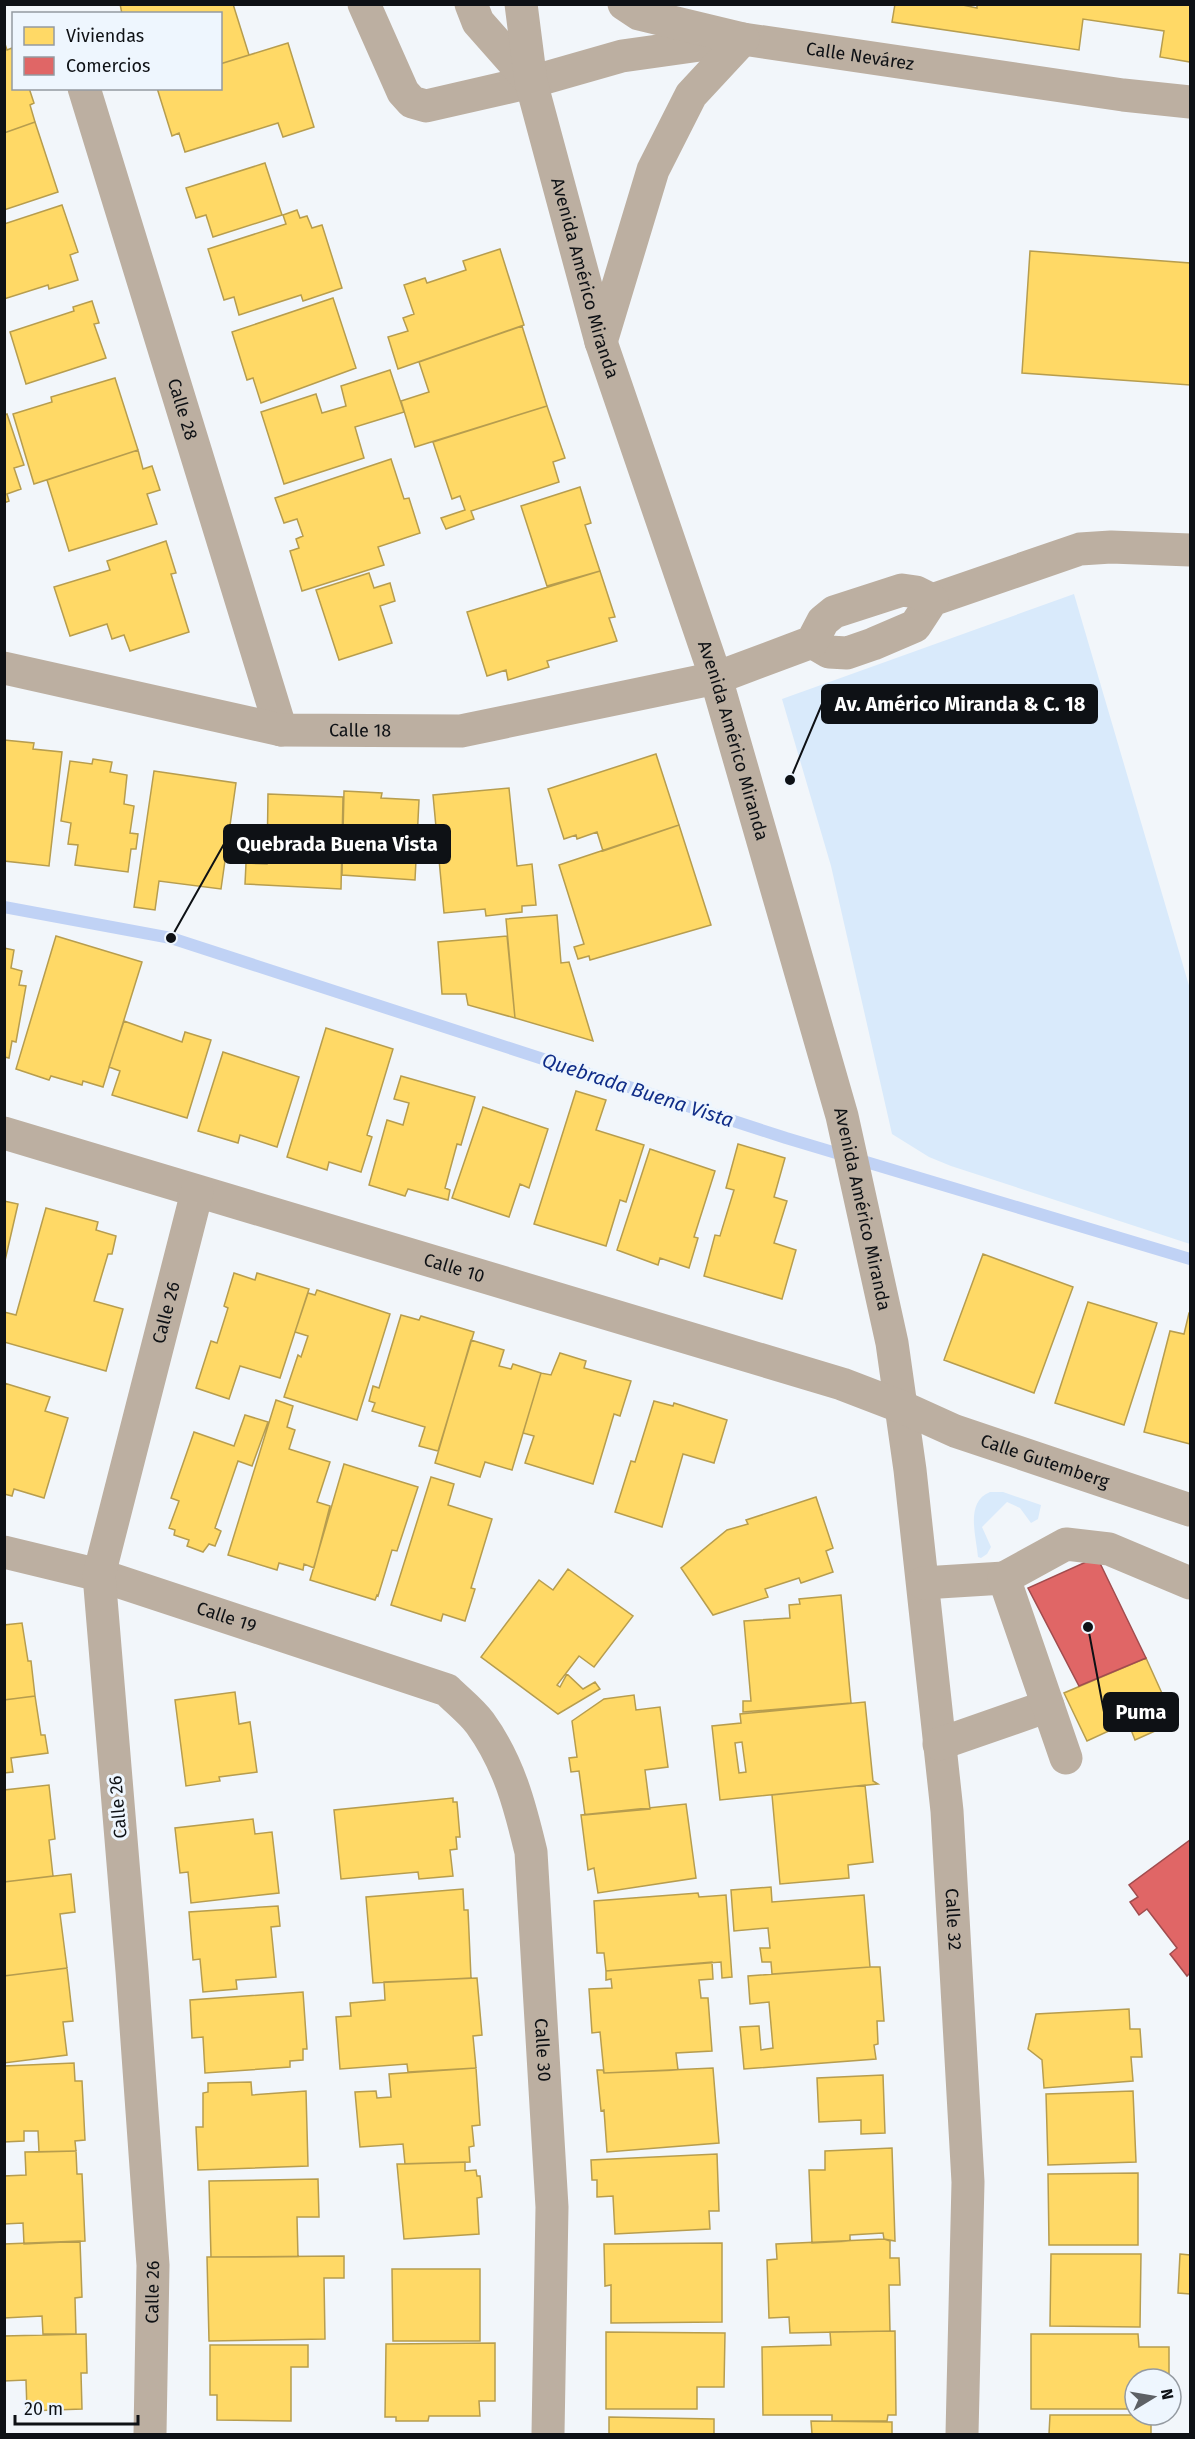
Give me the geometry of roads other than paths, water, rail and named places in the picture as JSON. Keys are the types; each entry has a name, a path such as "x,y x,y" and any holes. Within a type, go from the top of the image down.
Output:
{"street":[{"name":"Calle Nevárez","path":"364,4 404,92 412,102 426,106 531,82 622,56 743,39 1123,95 1191,102"},
{"name":"Avenida Américo Miranda","path":"471,4 478,22 531,82"},
{"name":"Avenida Américo Miranda","path":"521,4 531,82 601,342 716,678 842,1116 892,1343 902,1407"},
{"path":"601,342 653,170 691,95 743,39 639,14 624,4"},
{"name":"Calle 28","path":"85,90 281,730"},
{"path":"932,600 916,592 902,590 834,612 823,621 812,642 829,652 847,653 915,626 932,600 1080,549 1111,547 1191,550"},
{"name":"Calle 18","path":"4,668 281,730 461,731 716,678 812,642"},
{"name":"Calle 10","path":"4,1133 831,1380 902,1407"},
{"name":"Calle 26","path":"150,2434 153,2265 132,1971 99,1575 197,1192"},
{"name":"Calle Gutemberg","path":"902,1407 955,1431 1191,1510"},
{"name":"Calle 32","path":"902,1407 947,1811 968,2182 962,2434"},
{"path":"922,1582 1004,1578 1066,1544 1109,1549 1191,1582"},
{"name":"Calle 19","path":"4,1552 99,1575 447,1690"},
{"path":"1004,1578 1066,1758"},
{"name":"Calle 30","path":"447,1690 479,1722 503,1760 518,1798 531,1852 552,2208 548,2434"},
{"path":"939,1744 1048,1706"}],"waterway":[{"name":"Quebrada Buena Vista","path":"4,907 171,938 786,1138 1190,1259"}],"place":[{"name":"Av. Américo Miranda & C. 18","path":"790,780"},
{"name":"Quebrada Buena Vista","path":"171,938"},
{"name":"Puma","path":"1088,1627"}]}
